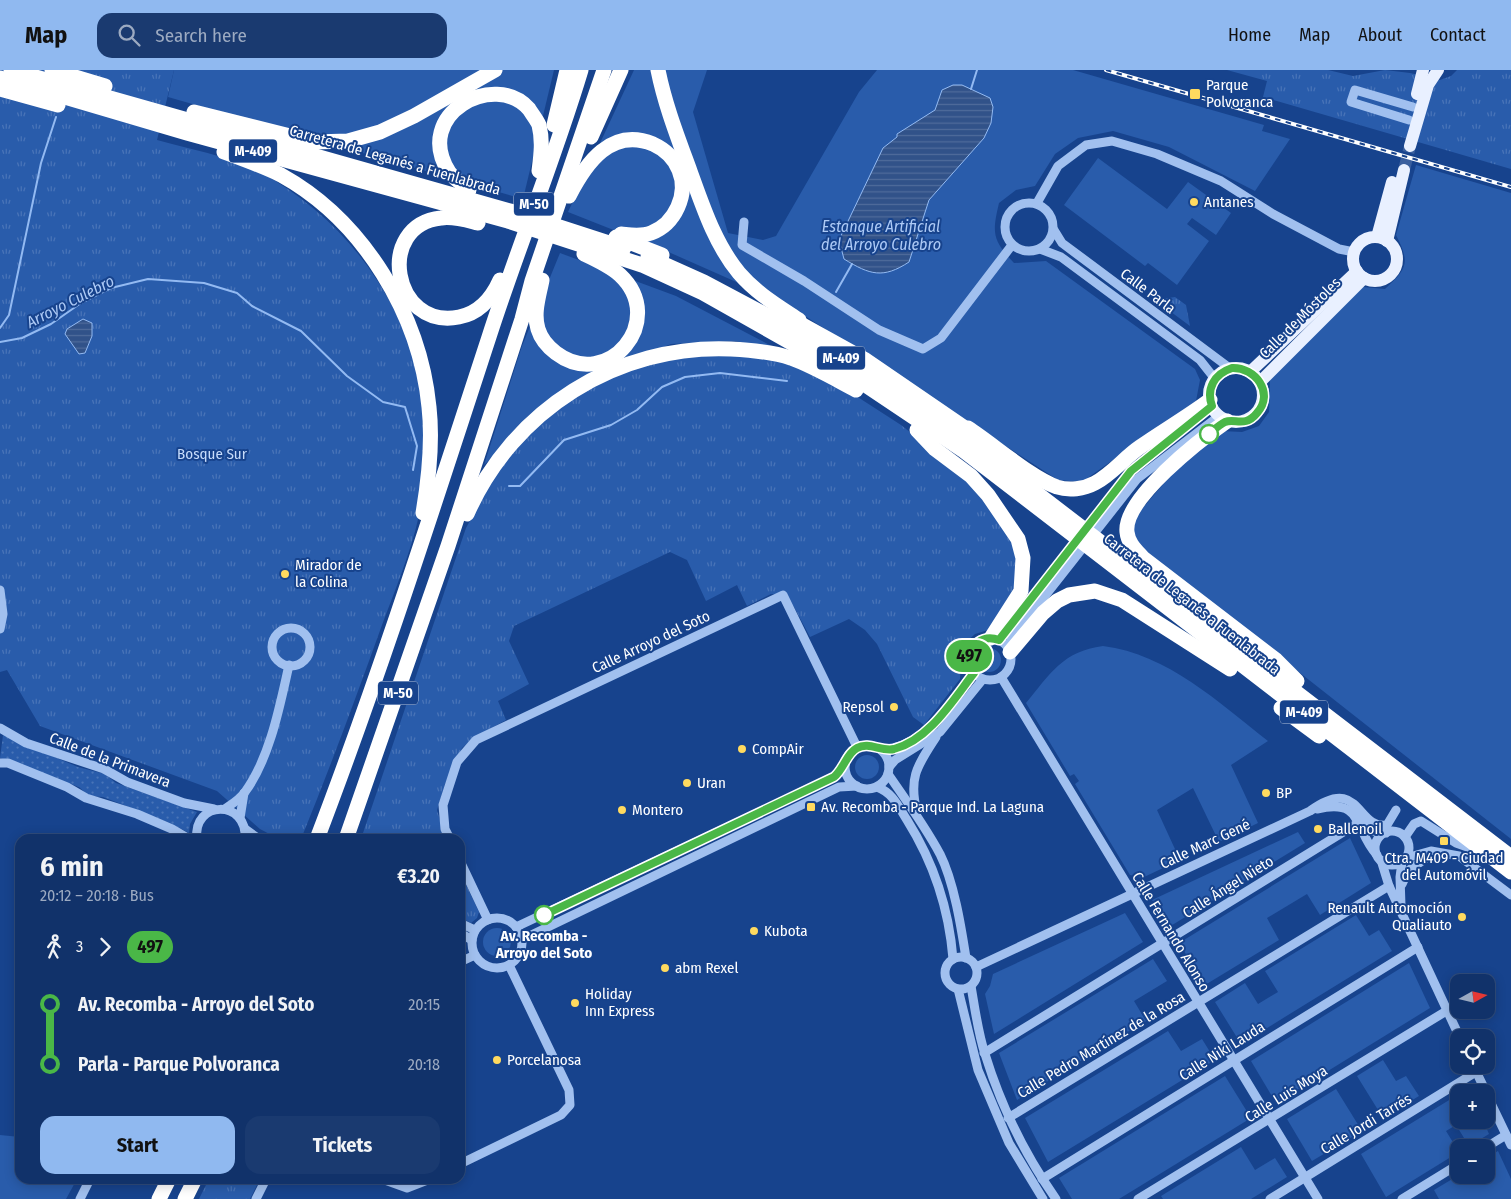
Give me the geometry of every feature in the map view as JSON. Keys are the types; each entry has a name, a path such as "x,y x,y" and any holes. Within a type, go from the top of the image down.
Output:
{"highway":[{"name":"Carretera de Leganés a Fuenlabrada","path":"11,70 666,264 704,282 871,375 974,445 1067,523 1511,872"},
{"name":"M-409","path":"45,70 314,148 470,190 509,216"},
{"name":"M-409","path":"52,70 109,88"},
{"path":"194,112 314,142 348,141 380,132 414,116 495,70"},
{"path":"489,338 508,263 549,145 566,70"},
{"name":"M-50","path":"319,834 372,690 415,556 459,434 489,338 581,70"},
{"name":"M-50","path":"348,834 448,546 522,319 532,280 604,70"},
{"path":"522,319 542,273 578,166 621,70"},
{"path":"658,70 676,134 708,221 722,250 741,275 756,290 812,329"},
{"name":"Carretera de Leganés a Fuenlabrada","path":"0,78 187,133 509,216"},
{"name":"M-409","path":"0,89 224,152 385,194 509,216"},
{"path":"470,190 450,174 444,162 441,149 441,130 449,114 466,98 485,92 504,94 524,103 539,123 543,143 539,171"},
{"path":"569,196 590,160 615,142 630,139 644,140 670,155 679,170 683,186 674,216 660,228 638,236 589,241"},
{"path":"224,152 281,176 318,202 361,245 396,297 419,355 429,408 431,445 429,477 415,556"},
{"path":"508,263 489,300 471,313 450,318 437,316 418,307 406,294 398,272 399,259 404,244 416,228 427,221 451,218 509,216"},
{"name":"M-409","path":"589,241 678,261 812,329 864,359 957,420 1042,481 1060,488 1077,488 1095,483 1110,474 1139,448 1178,424 1217,411"},
{"name":"M-409","path":"589,241 811,362 1067,523"},
{"path":"542,273 536,319 541,335 548,346 559,355 575,362 590,364 606,360 618,354 631,340 636,326 637,303 629,285 589,241"},
{"path":"448,546 456,542 477,492 508,446 551,405 569,392 587,381 635,360 676,351 710,348 765,352 807,365 863,394"},
{"name":"M-409","path":"1217,411 1193,445 1140,499 1127,524 1129,540 1143,558 1276,660 1297,681"},
{"name":"M-409","path":"957,420 1067,523"},
{"name":"M-409","path":"917,430 935,449 971,476 1012,528 1021,548 1024,569 1021,590 1001,644"},
{"name":"Carretera de Leganés a Fuenlabrada","path":"1099,548 1511,857"},
{"name":"M-409","path":"1099,548 1230,668"},
{"name":"M-409","path":"1099,548 1297,681 1511,848"},
{"name":"M-409","path":"1001,644 1057,601 1069,595 1095,591 1122,600 1230,668 1511,878"},
{"path":"159,1199 166,1184"},
{"path":"185,1199 192,1184"}],"main road":[{"path":"1423,70 1409,120 1406,145 1428,85 1438,70"},
{"path":"1429,70 1438,70"},
{"path":"1382,239 1400,169"},
{"path":"1382,239 1396,253 1395,267 1385,278 1378,280 1360,274 1354,265 1354,252 1363,240 1382,239"},
{"name":"Calle de Móstoles","path":"1250,372 1360,274"},
{"name":"Calle de Móstoles","path":"1260,382 1360,274"},
{"path":"1232,368 1250,372 1260,382 1264,398 1257,413 1243,422 1217,411 1211,385 1215,379 1232,368"}],"street":[{"path":"1409,120 1351,102 1355,90 1413,107"},
{"path":"1037,203 1058,166 1086,145 1112,141 1156,154 1220,181 1273,214 1339,249 1354,252"},
{"path":"1037,203 1050,214 1054,230 1047,244 1040,249 1026,251 1012,244 1005,230 1008,214 1021,204 1037,203"},
{"path":"744,222 742,245 804,281 879,330 923,349 941,338 1012,244"},
{"name":"Calle Parla","path":"1054,230 1062,243 1232,368"},
{"name":"Calle Parla","path":"1040,249 1061,257 1200,360 1215,379"},
{"path":"1001,644 1131,471 1217,411"},
{"path":"0,590 3,614 0,628"},
{"name":"Calle Arroyo del Soto","path":"448,834 445,829 443,805 457,762 476,740 783,595 857,748"},
{"path":"291,628 304,632 309,640 310,648 304,660 290,665 276,658 272,645 278,633 291,628"},
{"path":"984,639 1001,644 1010,666 1001,677 992,680 983,679 974,673 969,660 972,647 984,639"},
{"path":"240,818 244,794 261,762 275,724 290,665"},
{"path":"880,749 901,747 929,728 974,673"},
{"name":"Calle Fernando Alonso","path":"1001,677 1131,894 1318,1199"},
{"path":"919,819 913,789 914,776 918,764 940,732 983,679"},
{"name":"Calle de la Primavera","path":"0,728 26,743 97,769 104,769 127,782 184,803 214,809 225,809"},
{"path":"877,787 895,760 940,732"},
{"path":"516,927 834,777 845,764 851,752 857,748 869,745 880,749 885,754 888,770 941,856 958,911 966,958 976,967 977,978 971,986 958,989"},
{"path":"0,763 8,764 66,787 86,798 137,814 180,834"},
{"path":"845,764 848,778 857,786 863,789 877,787 892,796 925,849 942,895 953,959 946,968 945,973 949,983 958,989 978,1070 1009,1143 1043,1199"},
{"path":"521,940 839,787 857,786"},
{"path":"244,794 225,809 240,818 246,829 252,834"},
{"path":"1310,811 1323,802 1339,798 1347,799 1361,809 1370,820 1380,826 1388,825 1396,810"},
{"path":"1392,799 1397,817 1388,832 1376,845 1379,858 1389,886 1456,1029"},
{"path":"1323,802 1340,802 1350,807 1373,831 1388,832 1434,851 1459,856 1511,895"},
{"path":"1310,811 1340,806 1353,814 1370,847 1379,858 1391,865 1434,851"},
{"path":"196,834 199,821 205,814 214,809"},
{"name":"Calle Marc Gené","path":"976,967 1310,811"},
{"path":"1404,918 1400,889 1404,860 1409,847 1406,839 1414,824 1421,821 1456,843 1470,848"},
{"name":"Calle Ángel Nieto","path":"984,1053 1358,823"},
{"path":"246,829 246,834"},
{"path":"1400,889 1408,871 1434,851"},
{"path":"465,872 488,920"},
{"name":"Calle Pedro Martínez de la Rosa","path":"1008,1118 1389,886"},
{"path":"502,919 516,927 521,940 520,953 509,965 490,967 475,955 472,940 475,930 488,920 502,919"},
{"path":"465,925 475,930"},
{"path":"465,936 472,940"},
{"name":"Calle Niki Lauda","path":"1042,1179 1418,947"},
{"path":"465,960 475,955"},
{"path":"953,959 966,958"},
{"path":"465,1162 561,1115 570,1105 569,1090 509,965"},
{"path":"971,986 984,1053 1008,1118 1042,1179 1056,1199"},
{"name":"Calle Luis Moya","path":"1138,1199 1448,1010"},
{"name":"Calle Jordi Tarrés","path":"1270,1199 1466,1074"},
{"path":"1495,1112 1511,1145"},
{"path":"1495,1142 1506,1135"},
{"path":"1402,1199 1450,1170"},
{"path":"80,1199 88,1184"},
{"path":"256,1199 264,1184"},
{"path":"396,1184 407,1188 417,1184"}],"green space":[{"name":"Bosque Sur","path":"0,70 174,70 157,140 236,162 260,172 288,189 314,209 359,255 378,281 394,309 407,338 417,369 422,403 422,496 412,543 343,732 303,834 270,834 260,829 217,791 40,726 7,670 0,672"},
{"path":"174,70 554,70 523,199 168,97"},
{"path":"634,70 707,70 693,112 728,233 763,240 776,236 859,92 877,70 1073,70 1264,125 1262,131 1290,139 1255,191 1169,147 1113,131 1078,138 1055,154 1035,186 1016,190 999,203 995,222 996,236 1001,248 1014,263 1046,261 1195,369 1200,380 1196,401 1082,482 1058,480 788,305 664,250 568,212"},
{"path":"1227,70 1328,70 1353,76 1385,70 1410,73 1440,80 1451,76 1457,70 1511,70 1511,169 1263,97 1267,81"},
{"path":"1098,158 1167,209 1188,182 1231,213 1216,235 1192,218 1187,224 1209,241 1177,285 1148,263 1145,266 1064,205"},
{"path":"1416,165 1511,193 1511,839 1144,550 1132,534 1135,517 1183,461 1222,431 1242,432 1259,426 1269,412 1270,378 1363,287 1385,289 1398,276 1405,259 1396,235"},
{"path":"560,253 676,296 785,353 736,341 671,344 570,384 484,465 522,346"},
{"path":"1175,297 1186,305 1190,326 1155,300"},
{"path":"684,355 738,355 780,360 853,394 901,425 965,476 1019,551 1017,590 988,630 975,634 966,642 961,662 960,679 924,725 913,717 877,644 865,630 849,619 810,637 794,607 783,595 771,594 747,606 737,585 706,601 687,560 670,552 514,626 509,641 529,684 498,701 506,720 473,738 462,748 445,784 437,810 444,834 363,834 466,528 505,457 547,415 592,385 640,363"},
{"path":"1103,646 1127,651 1149,659 1192,682 1268,741 1231,765 1258,823 1219,842 1193,788 1157,810 1180,860 1142,878 1130,875 1075,784 1079,781 1074,774 1070,776 1026,703 1050,674 1067,659 1077,653"},
{"path":"989,648 997,652 1001,660 997,668 989,672 981,668 977,660 981,652"},
{"path":"3,735 78,767 105,774 116,783 197,812 190,824 189,833 170,823 103,797 89,796 79,787 0,758"},
{"path":"867,755 875,759 879,767 875,775 867,779 859,775 855,767 859,759"},
{"path":"1298,832 1305,843 1169,927 1152,900"},
{"path":"1350,838 1371,883 1320,915 1307,894 1267,918 1279,940 1205,985 1179,943"},
{"path":"465,883 479,912 477,918 471,923 465,920"},
{"path":"1125,913 1143,942 994,1034 985,994 990,986 993,974"},
{"path":"1356,915 1369,936 1379,930 1392,951 1241,1044 1215,1002 1245,983 1258,1004 1278,992 1265,971"},
{"path":"497,928 507,932 511,942 507,952 497,956 487,952 483,942 487,932"},
{"path":"1153,959 1167,981 1134,1001 1146,1021 1017,1100 999,1053"},
{"path":"1409,963 1430,1008 1276,1103 1251,1061"},
{"path":"1168,1031 1181,1051 1202,1039 1215,1060 1048,1162 1025,1118"},
{"path":"1383,1060 1396,1081 1406,1076 1419,1096 1383,1118 1357,1076"},
{"path":"1225,1076 1251,1118 1119,1199 1072,1199 1059,1178"},
{"path":"1336,1089 1362,1131 1312,1161 1287,1119"},
{"path":"1450,1100 1450,1129 1446,1131 1451,1139 1450,1158 1386,1197 1361,1154"},
{"path":"1458,1129 1487,1129 1489,1134 1481,1139 1465,1139"},
{"path":"0,1135 15,1136 15,1184 74,1184 66,1199 0,1199"},
{"path":"1241,1147 1255,1170 1275,1158 1287,1177 1251,1199 1163,1199 1161,1196"},
{"path":"1498,1151 1511,1179 1511,1199 1439,1199 1434,1190 1450,1180 1450,1184 1495,1184 1495,1153"},
{"path":"206,1184 258,1184 250,1199 199,1199"}],"water":[{"name":"Estanque Artificial del Arroyo Culebro","path":"953,85 962,85 990,98 993,107 991,123 984,138 929,200 909,262 884,273 861,269 844,259 839,240 883,148 897,137 897,134 935,110 942,90"},
{"path":"83,319 92,323 92,336 85,353 79,354 65,334 67,329"}],"waterway":[{"name":"Arroyo Culebro","path":"971,89 977,70"},
{"path":"0,328 9,315 41,163 56,117"},
{"name":"Arroyo Culebro","path":"836,292 852,264"},
{"name":"Arroyo Culebro","path":"0,342 22,338 51,324 81,303 111,288 148,279 204,283 237,293 252,306 301,331 347,376 383,402 405,407 417,446 413,470"},
{"name":"Arroyo Culebro","path":"509,486 520,486 564,440 611,425 637,410 662,387 685,377 720,373 787,381"}],"tunnel":[{"path":"1404,170 1410,146"}],"railway":[{"path":"1106,70 1511,187"}],"bus line":[{"name":"497","path":"544,915 834,777 840,772 851,752 857,748 869,745 890,750 901,747 916,738 929,728 974,673 970,667 969,660 972,647 984,639 995,638 999,640 1131,471 1212,406 1209,392 1211,385 1219,374 1225,370 1238,368 1244,369 1256,376 1263,390 1264,398 1257,413 1251,419 1243,422 1226,421 1209,434"}],"place":[{"name":"Parque Polvoranca","path":"1195,94"},
{"name":"Antanes","path":"1194,202"},
{"name":"Mirador de la Colina","path":"285,574"},
{"name":"Repsol","path":"894,707"},
{"name":"CompAir","path":"742,749"},
{"name":"Uran","path":"687,783"},
{"name":"BP","path":"1266,793"},
{"name":"Av. Recomba - Parque Ind. La Laguna","path":"811,807"},
{"name":"Montero","path":"622,810"},
{"name":"Ballenoil","path":"1318,829"},
{"name":"Ctra. M409 - Ciudad del Automóvil","path":"1444,841"},
{"name":"Av. Recomba - Arroyo del Soto","path":"544,915"},
{"name":"Renault Automoción Qualiauto","path":"1462,917"},
{"name":"Kubota","path":"754,931"},
{"name":"abm Rexel","path":"665,968"},
{"name":"Holiday Inn Express","path":"575,1003"},
{"name":"Porcelanosa","path":"497,1060"}]}
